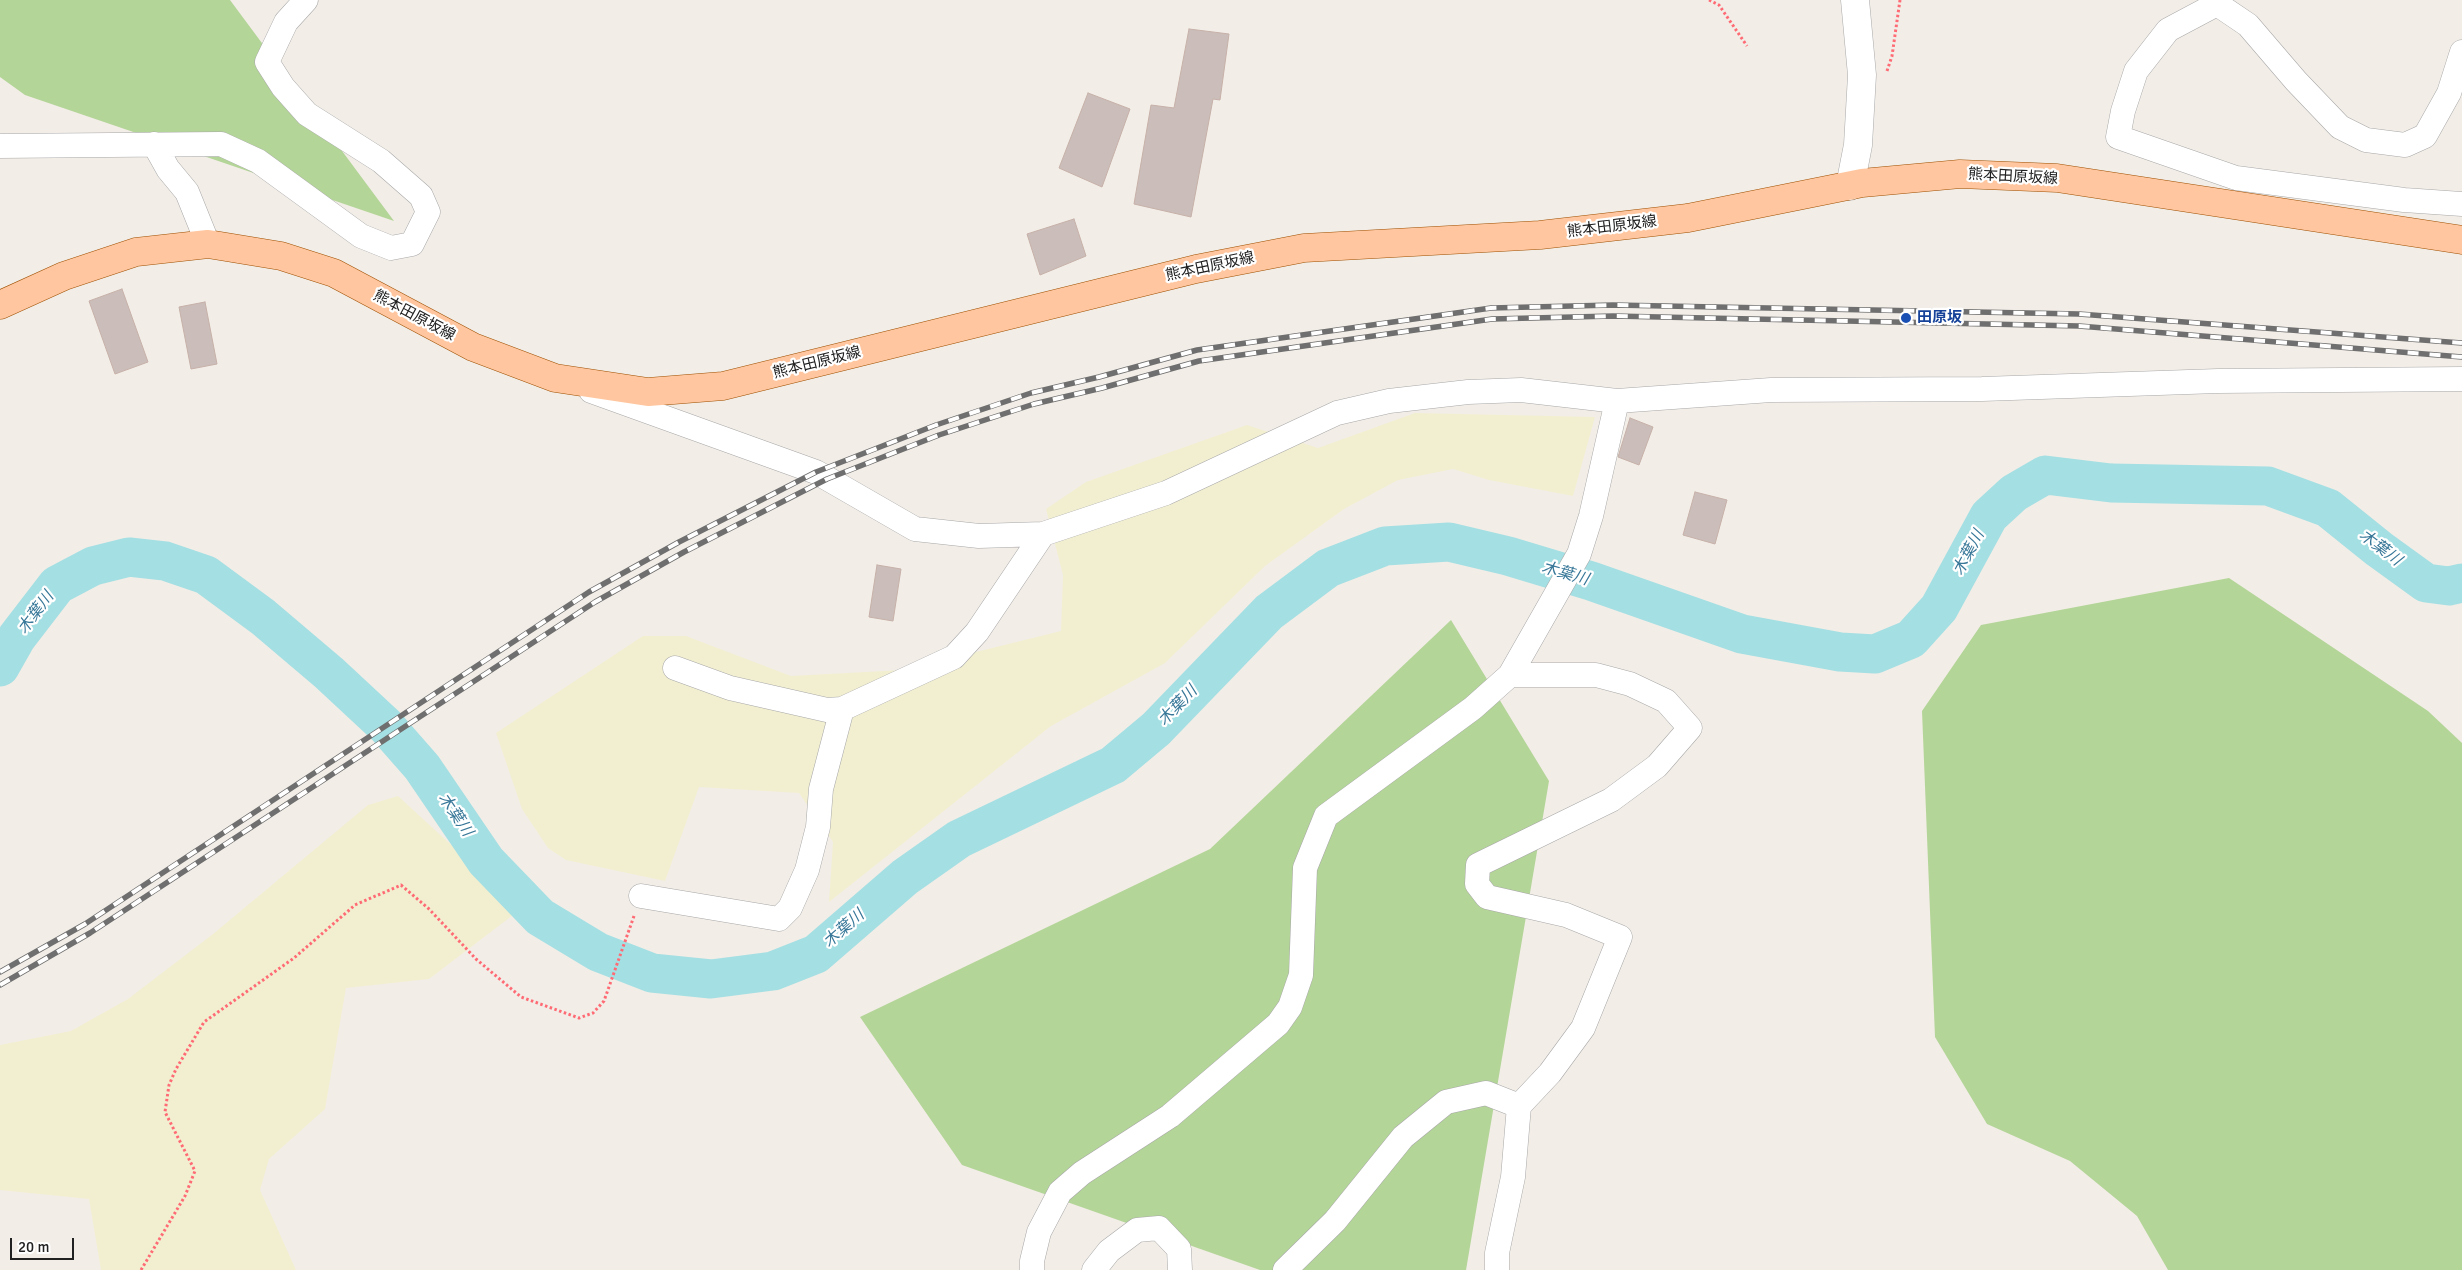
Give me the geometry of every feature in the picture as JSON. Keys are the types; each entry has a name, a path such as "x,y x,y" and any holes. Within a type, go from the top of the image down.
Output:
{"main road":[{"name":"熊本田原坂線","path":"0,304 64,276 136,252 208,244 281,256 334,273 473,347 555,378 648,392 723,386 1196,269 1304,248 1540,235 1688,218 1850,186 1960,174 2057,178 2462,240"}],"street":[{"path":"0,146 222,144 258,160 361,236 391,248 412,244 428,212 421,196 381,161 307,114 284,87 267,62 286,22 306,0"},
{"path":"1850,186 1858,145 1862,75 1855,0"},
{"path":"2462,52 2449,93 2426,136 2405,145 2366,140 2340,127 2296,81 2248,25 2217,4 2168,30 2136,71 2123,110 2118,137 2236,178 2404,200 2462,204"},
{"path":"154,144 168,169 187,192 208,244"},
{"path":"555,378 816,472 915,529 979,536 1043,534 1166,493 1337,413 1389,401 1468,392 1521,390 1616,401 1771,390 1982,389 2218,381 2462,379"},
{"path":"1032,1270 1032,1261 1039,1232 1060,1192 1082,1173 1170,1116 1278,1024 1286,1012 1301,975 1305,868 1326,816 1473,708 1510,675 1579,554 1591,516 1616,401"},
{"path":"675,668 730,688 827,710 842,710 954,657 977,632 1043,534"},
{"path":"1497,1270 1497,1252 1512,1177 1520,1106 1550,1073 1583,1028 1620,937 1566,916 1487,897 1477,884 1478,865 1611,800 1657,766 1690,728 1666,701 1630,684 1596,675 1510,675"},
{"path":"641,896 779,919 790,908 807,870 818,827 821,789 842,710"},
{"path":"1286,1270 1335,1222 1403,1137 1446,1102 1486,1093 1520,1106"},
{"path":"1094,1270 1109,1251 1137,1230 1159,1228 1179,1249 1180,1270"}],"path":[{"path":"1709,0 1719,6 1747,46"},
{"path":"141,1270 185,1196 195,1171 165,1112 169,1085 176,1069 204,1022 294,958 355,905 401,885 429,909 476,959 521,996 580,1018 593,1013 604,1001 641,896"}],"shaded area":[{"path":"1415,413 1595,417 1573,496 1489,480 1453,469 1398,480 1344,509 1265,566 1165,663 1051,726 829,902 833,842 799,793 699,787 665,881 566,860 548,848 522,809 496,733 643,636 686,636 791,676 903,670 1061,631 1063,575 1046,509 1086,482 1247,425 1318,448"},
{"path":"398,796 521,909 429,979 346,988 325,1109 269,1159 260,1190 296,1270 101,1270 89,1199 0,1190 0,1045 71,1031 128,999 213,934 368,805"}],"green space":[{"path":"0,0 230,0 394,221 25,95 0,77"},
{"path":"2229,578 2428,711 2462,743 2462,1270 2168,1270 2137,1216 2070,1161 1987,1124 1935,1037 1922,711 1981,625"},
{"path":"1451,620 1549,781 1466,1270 1260,1270 962,1165 860,1017 1210,849"}],"building":[{"path":"1189,29 1229,34 1220,100 1213,99 1191,217 1134,204 1151,105 1174,108"},
{"path":"1088,93 1130,109 1102,187 1059,168"},
{"path":"1074,219 1086,256 1040,275 1027,234"},
{"path":"122,289 148,362 115,374 89,301"},
{"path":"205,302 217,364 191,369 179,307"},
{"path":"1630,418 1653,427 1639,465 1618,457"},
{"path":"1695,492 1727,500 1715,544 1683,535"},
{"path":"877,565 901,569 893,621 869,617"}],"waterway":[{"name":"木葉川","path":"0,667 17,637 57,585 93,566 129,557 165,561 206,575 263,617 329,673 386,726 422,767 486,861 540,917 598,952 652,973 711,979 773,971 816,954 905,877 959,839 1113,765 1156,729 1269,612 1328,568 1385,546 1449,542 1508,556 1591,581 1742,634 1840,652 1875,654 1911,639 1939,608 1989,516 2014,493 2045,475 2111,483 2268,486 2328,508 2379,549 2426,583 2449,586 2462,583"}],"railway":[{"path":"0,972 85,924 589,592 679,542 816,472 936,425 1031,393 1099,377 1197,350 1491,308 1613,305 2079,314 2462,343"},
{"path":"0,985 90,933 595,602 684,552 827,479 939,435 1034,404 1102,388 1199,361 1492,319 1613,316 2079,326 2462,357"}],"place":[{"name":"田原坂","path":"1906,318"}]}
